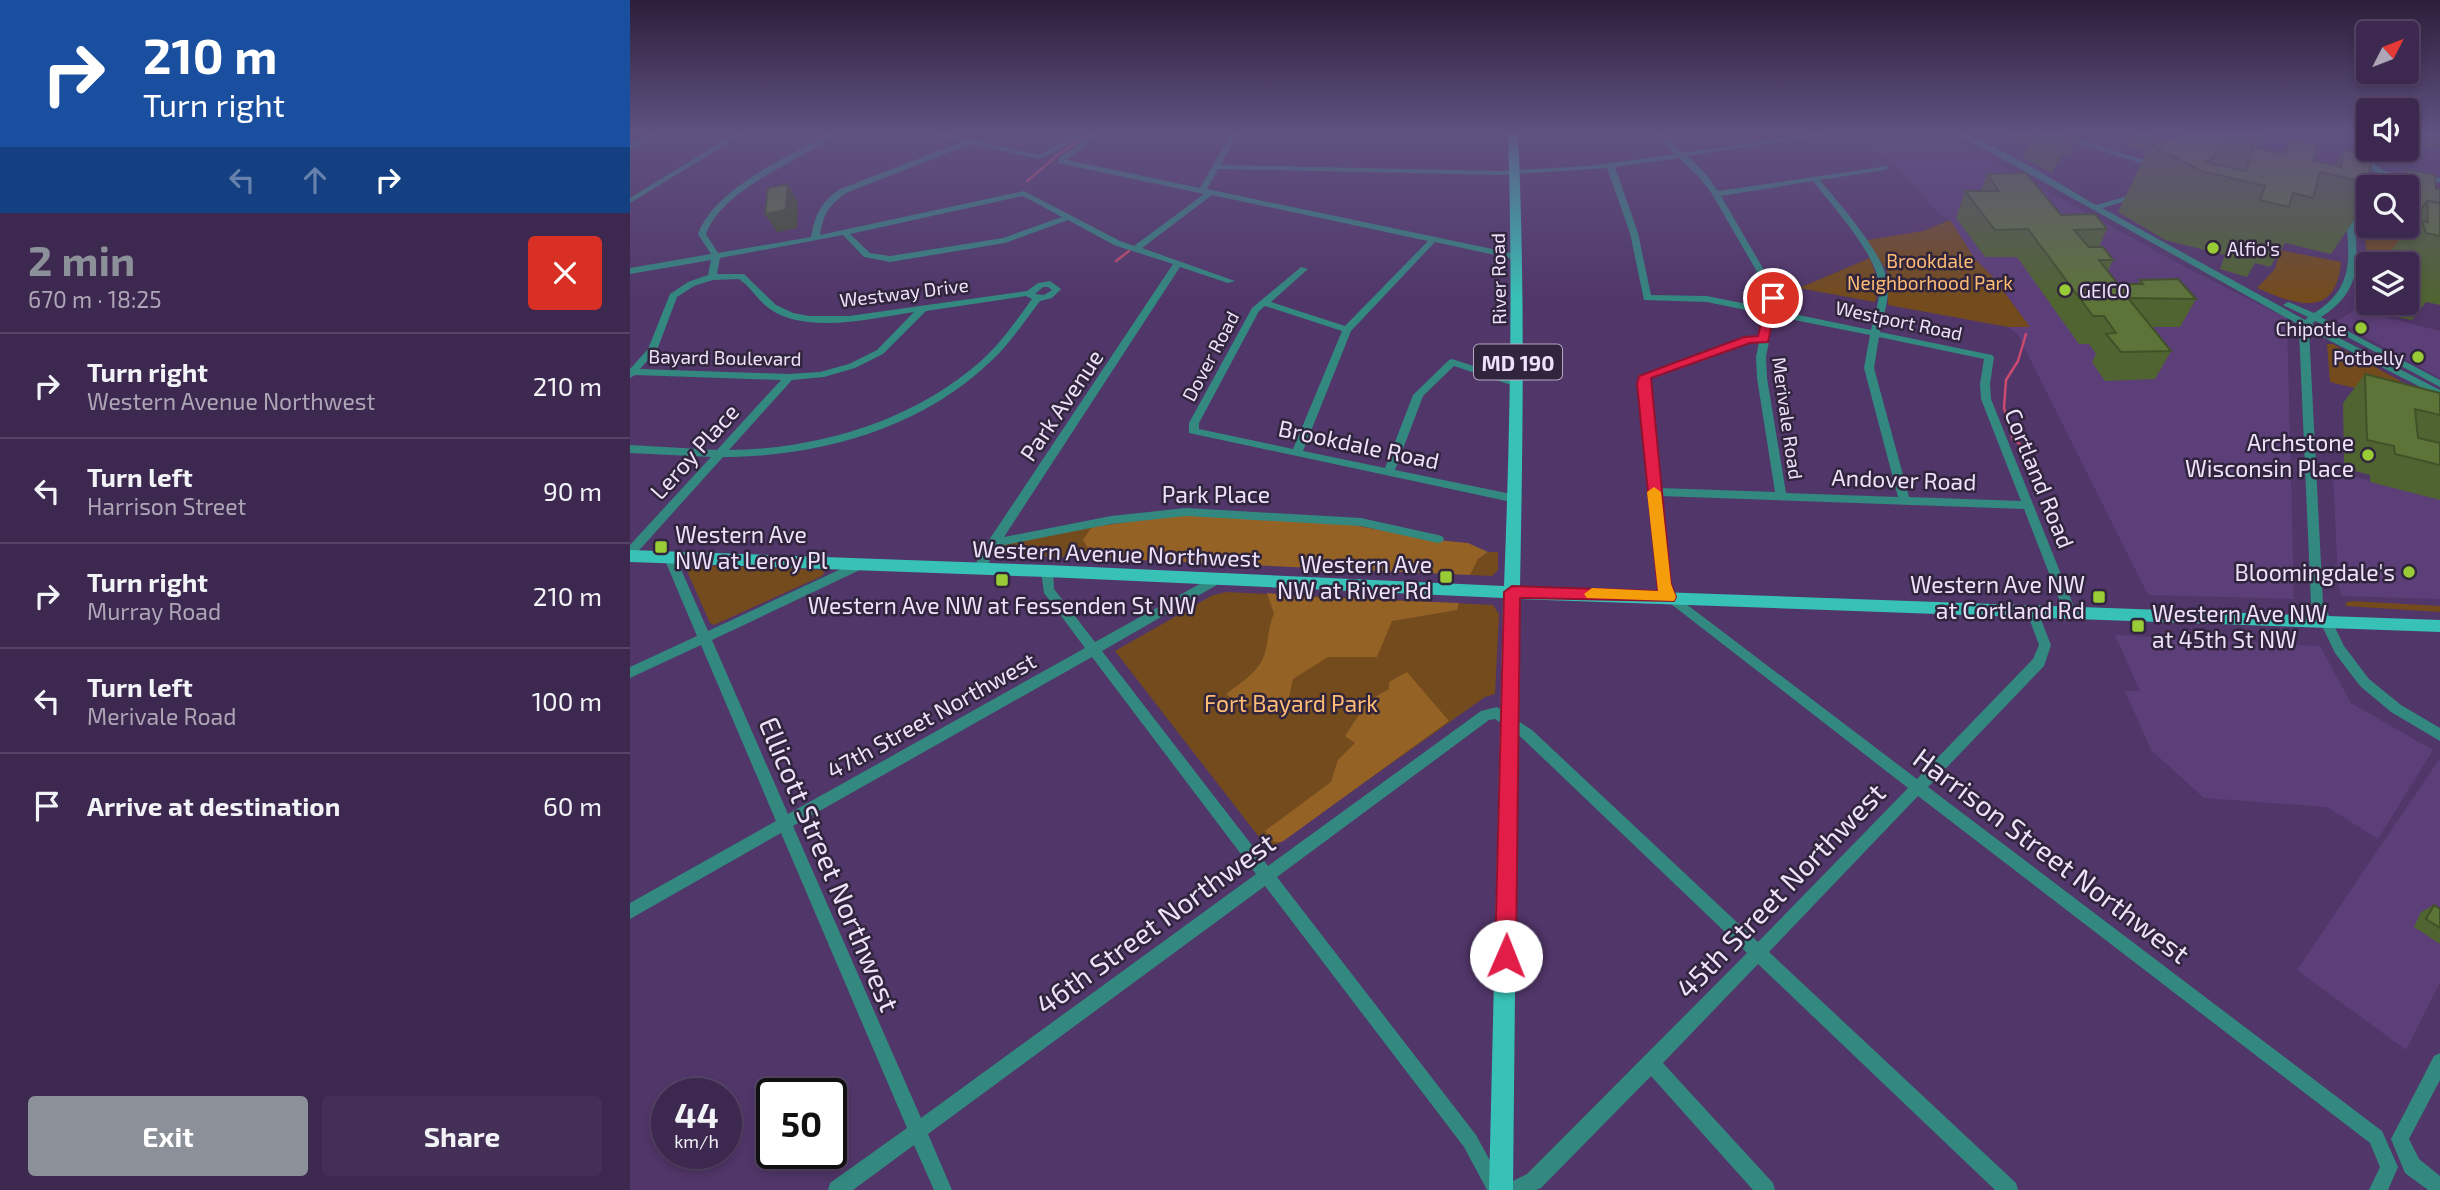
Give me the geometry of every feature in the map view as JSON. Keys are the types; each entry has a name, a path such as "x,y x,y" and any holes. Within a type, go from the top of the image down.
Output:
{"main road":[{"name":"River Road","path":"1499,1190 1508,719 1518,384 1516,189"},
{"name":"Western Avenue Northwest","path":"630,554 858,566 1046,571 1512,592 2440,626"}],"street":[{"path":"630,201 651,189"},
{"path":"631,373 652,350 673,296 691,284 712,277 716,256 702,234 710,215 745,189"},
{"path":"814,239 820,212 828,201 849,189"},
{"path":"1185,189 1518,257"},
{"path":"1137,248 1205,193 1207,189"},
{"name":"Westport Road","path":"1619,189 1634,233 1647,298 1686,297 1770,311 1989,357"},
{"name":"Merivale Road","path":"1711,189 1768,281 1773,298 1763,340 1762,378 1781,496"},
{"path":"1716,194 1755,189"},
{"path":"1821,189 1881,269 1884,288 1870,356 1870,379 1904,500"},
{"path":"2060,189 2242,288 2434,381 2440,394"},
{"path":"2094,208 2149,189"},
{"path":"630,271 814,239 1024,193 1117,243 1231,281"},
{"path":"2347,198 2346,221 2353,266 2351,280 2344,293 2310,320 2304,330 2317,603 2354,673 2368,689 2398,712 2440,735"},
{"path":"844,232 867,255 890,259 1012,239 1068,217"},
{"path":"1297,453 1347,330 1432,240"},
{"name":"Park Avenue","path":"978,570 993,543 1178,263"},
{"name":"Dover Road","path":"1193,430 1194,423 1255,310 1304,269"},
{"name":"Westway Drive","path":"712,277 741,276 773,307 802,318 849,319 1034,296 984,363 953,388 920,407 865,430 817,443 764,452 721,453"},
{"path":"1265,303 1347,330"},
{"name":"Bayard Boulevard","path":"631,373 789,377 828,373 867,359 890,344 923,309"},
{"path":"1668,597 1664,584 1643,384 1646,376 1748,340 1763,340"},
{"name":"Cortland Road","path":"1989,357 1984,384 1986,399 2070,612"},
{"path":"1390,470 1418,395 1452,362 1518,384"},
{"name":"Leroy Place","path":"630,554 789,377"},
{"name":"Brookdale Road","path":"1193,430 1516,499"},
{"path":"630,449 721,453"},
{"name":"Andover Road","path":"1654,492 2027,505"},
{"name":"Park Place","path":"993,543 1111,520 1185,512 1361,522 1438,539"},
{"name":"Ellicott Street Northwest","path":"670,558 943,1190"},
{"path":"630,673 858,566"},
{"path":"1046,571 1048,590 1470,1141 1499,1190"},
{"name":"47th Street Northwest","path":"630,911 1218,579"},
{"name":"Harrison Street Northwest","path":"1668,597 2376,1137 2389,1167 2378,1190"},
{"name":"45th Street Northwest","path":"1516,1190 1534,1181 1651,1063 2039,662 2045,645 2032,610"},
{"name":"46th Street Northwest","path":"836,1190 1486,715 1497,713 1508,719"},
{"path":"1508,719 2009,1190"},
{"path":"2440,1062 2400,1139 2412,1166 2440,1188"},
{"path":"1651,1063 1766,1190"}],"shaded area":[{"path":"1917,189 2043,189 2187,268 2287,318 2294,599 2148,595 2018,335 2008,327 2029,326 1993,277 1975,259 1950,220 1936,211"},
{"path":"2356,307 2356,315 2381,315 2440,331 2440,378 2337,321"},
{"path":"2333,471 2440,499 2440,599 2341,596"},
{"path":"1184,514 1354,525 1426,539 1468,543 1488,552 1478,559 1470,575 1094,558 1083,540 1092,527"},
{"path":"1267,593 1459,603 1457,610 1392,621 1377,657 1328,657 1293,679 1288,702 1242,707 1226,694 1252,674 1263,658 1274,614"},
{"path":"2115,635 2320,646 2351,703 2433,750 2378,839 2327,807 2204,798 2151,750 2125,691 2140,691"},
{"path":"1407,672 1449,721 1282,842 1274,842 1265,831 1331,782 1338,760 1355,743 1345,736 1368,701 1389,689 1389,682"},
{"path":"2440,758 2440,983 2406,1050 2297,970"}],"green space":[{"name":"Brookdale Neighborhood Park","path":"1950,220 1975,259 1993,277 2030,327 2008,327 1888,305 1887,271 1867,240 1923,231"},
{"path":"2365,238 2405,238 2424,242 2416,252 2366,252"},
{"path":"2280,250 2341,262 2331,293 2322,300 2311,303 2285,299 2257,288 2275,269"},
{"name":"Brookdale Neighborhood Park","path":"1870,258 1880,287 1875,302 1799,288"},
{"path":"2327,344 2333,344 2406,384 2384,395 2330,382"},
{"path":"1092,527 1478,559 1488,552 1498,552 1498,570 1492,576 1470,575 1473,566 1090,551 1094,558 994,555 998,549 1009,543"},
{"path":"696,565 825,572 822,576 714,625 710,623 687,571"},
{"name":"Fort Bayard Park","path":"1227,592 1493,605 1499,614 1495,694 1485,697 1269,850 1115,651 1213,595"},
{"path":"2347,602 2440,606 2440,612 2345,606"}],"building":[{"path":"768,189 788,189 786,210 765,214"},
{"path":"1997,189 2039,189 2061,215 2095,214 2107,229 2074,230 2089,247 2103,247 2113,260 2099,260 2118,284 2143,284 2140,280 2178,279 2196,299 2128,298 2171,351 2121,352 2106,334 2116,333 2104,316 2093,316 2028,229 1995,230 1965,191 1999,191"},
{"path":"2264,189 2316,189 2313,198 2293,193 2289,207 2260,200"},
{"path":"2419,189 2440,189 2440,203 2427,201 2419,212"},
{"path":"2427,201 2440,203 2440,236 2426,233 2422,221 2428,222"},
{"path":"2365,374 2440,393 2440,415 2415,409 2418,438 2440,443 2440,465 2395,454 2394,446 2367,440"},
{"path":"2434,905 2440,909 2440,928 2426,919"}],"waterway":[{"path":"1116,261 1129,251"},
{"path":"2020,444 2013,440 2004,408 2006,380 2018,361 2026,334"}],"slow traffic":[{"path":"1592,594 1668,597 1664,587 1654,492"}],"place":[{"name":"Alfio's","path":"2213,248"},
{"name":"GEICO","path":"2065,290"},
{"name":"Chipotle","path":"2361,328"},
{"name":"Potbelly","path":"2418,357"},
{"name":"Archstone Wisconsin Place","path":"2368,455"},
{"name":"Western Ave NW at Leroy Pl","path":"661,547"},
{"name":"Bloomingdale's","path":"2409,572"},
{"name":"Western Ave NW at River Rd","path":"1446,577"},
{"name":"Western Ave NW at Fessenden St NW","path":"1002,580"},
{"name":"Western Ave NW at Cortland Rd","path":"2099,597"},
{"name":"Western Ave NW at 45th St NW","path":"2138,626"}],"route":[{"path":"1506,956 1512,592 1668,597 1664,587 1643,384 1646,376 1652,372 1748,340 1763,340 1773,298"}]}
